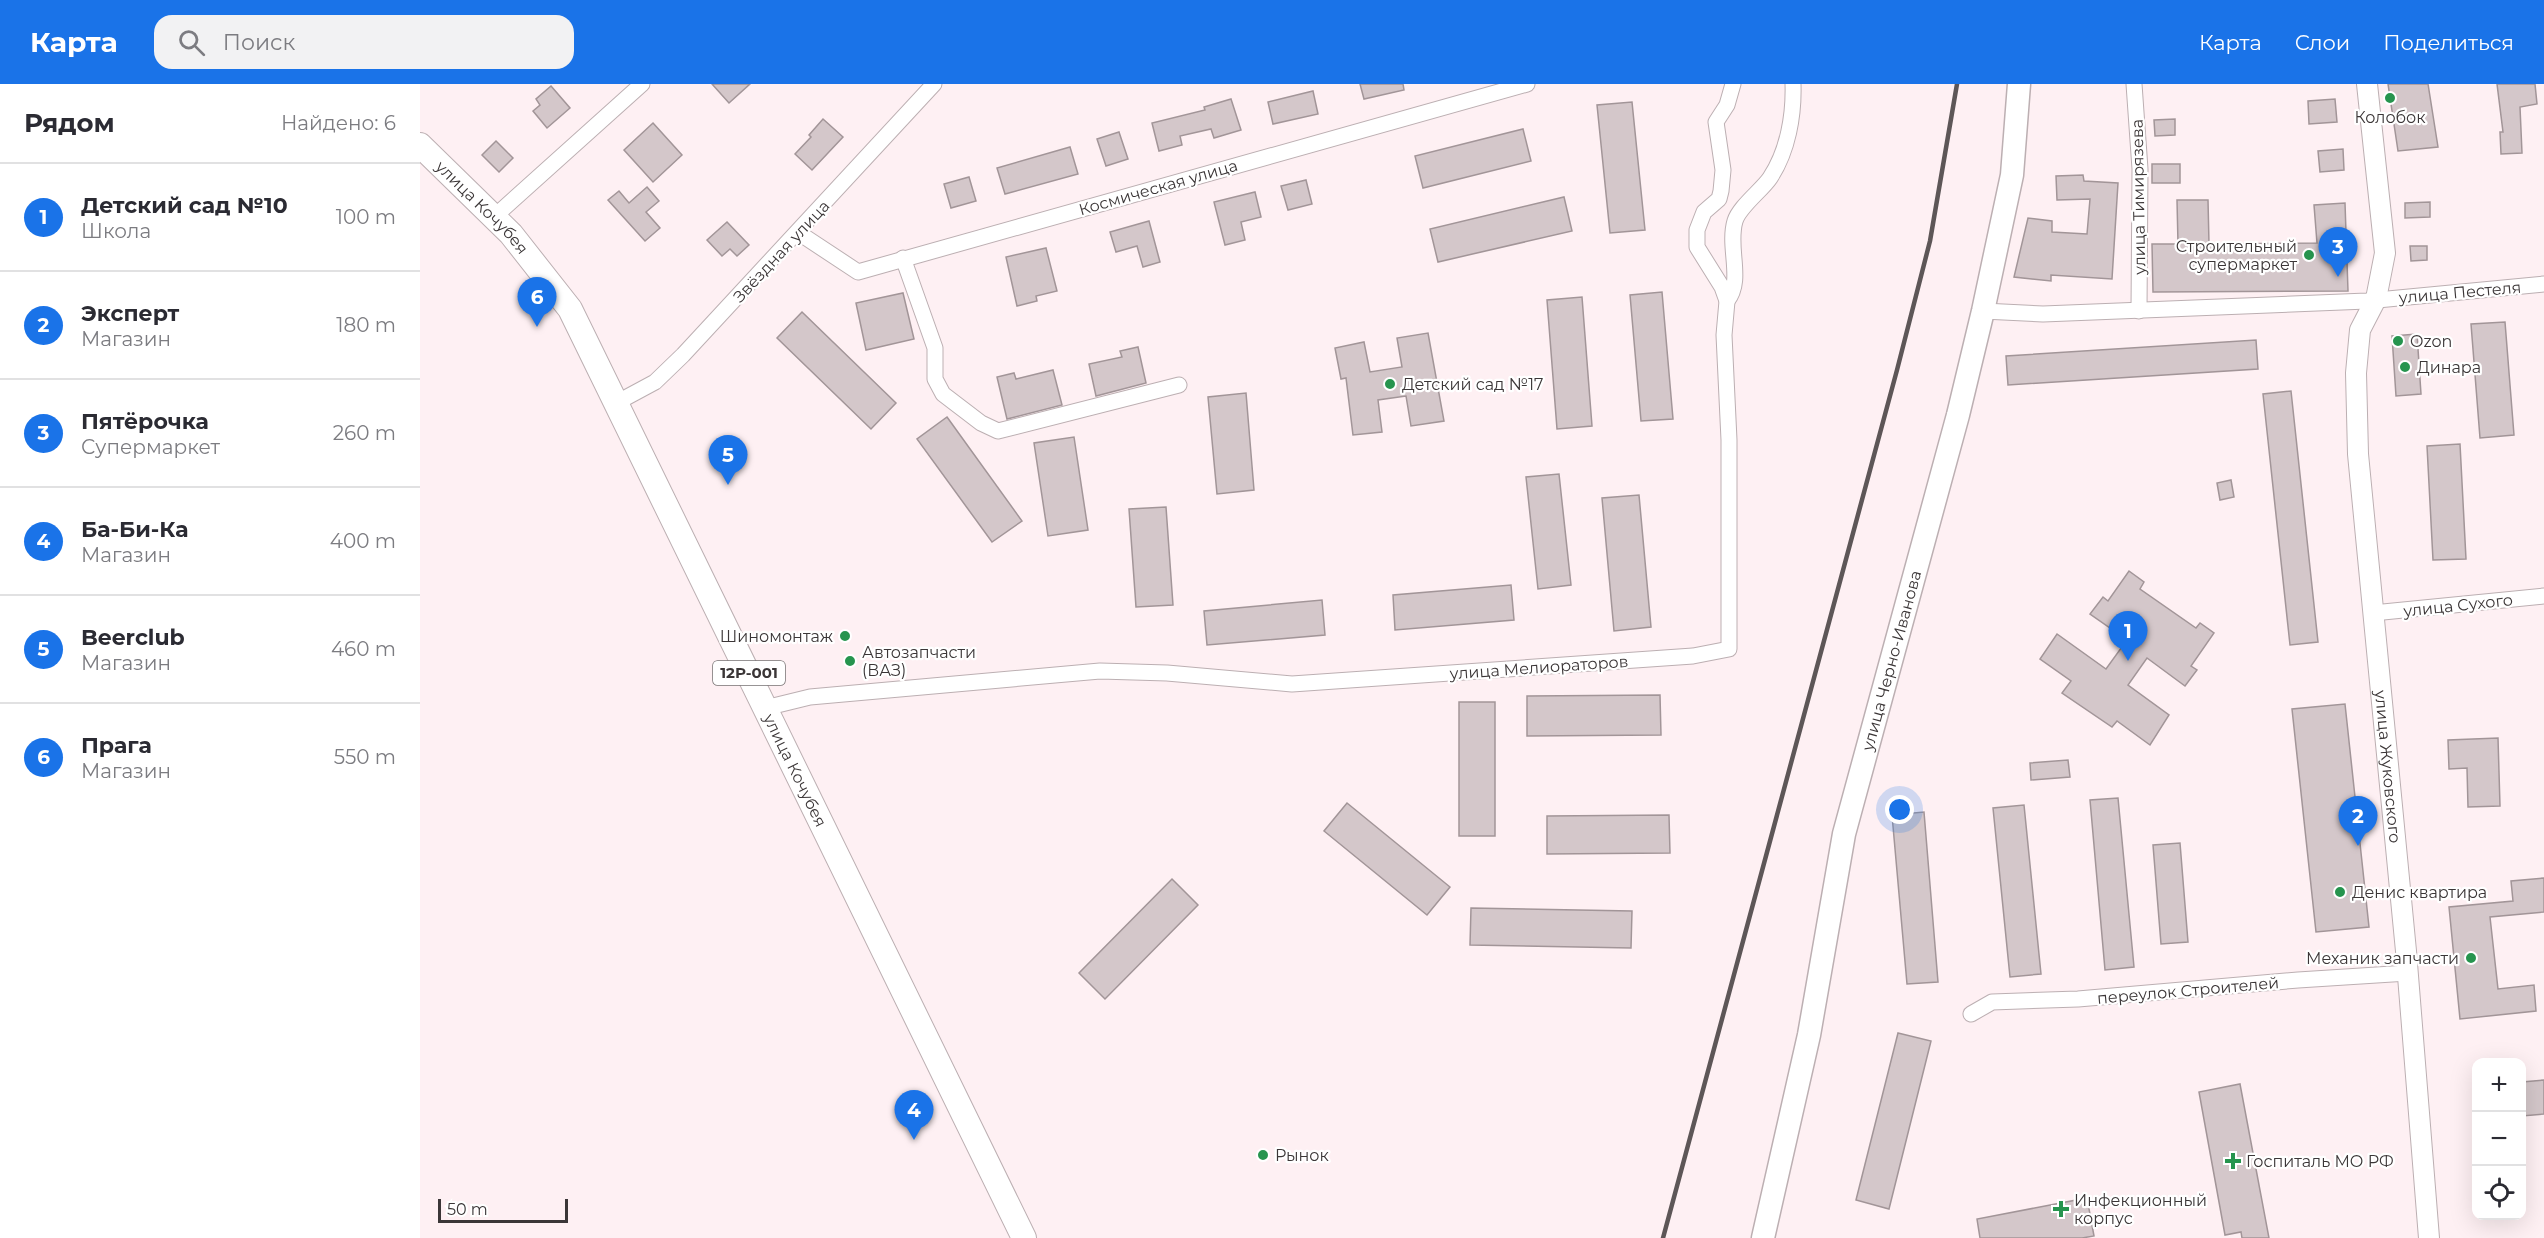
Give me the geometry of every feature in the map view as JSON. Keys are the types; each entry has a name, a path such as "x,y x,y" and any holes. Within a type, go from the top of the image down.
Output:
{"main road":[{"name":"улица Черно-Иванова","path":"1763,1238 1809,1035 1844,834 1958,414 1983,311 2012,175 2019,84"},
{"name":"улица Кочубея","path":"420,145 511,234 570,309 1024,1238"}],"street":[{"path":"494,218 642,84"},
{"name":"Звёздная улица","path":"616,403 655,382 799,232 934,84"},
{"name":"Космическая улица","path":"799,232 858,272 1527,84"},
{"path":"1733,84 1727,105 1716,122 1723,170 1721,191 1719,199 1704,212 1697,230 1697,247 1722,288 1727,301 1734,293 1736,280 1732,245 1735,219 1770,177 1786,145 1794,104 1793,84"},
{"name":"улица Тимирязева","path":"2134,84 2140,169 2139,311"},
{"name":"улица Жуковского","path":"2367,84 2385,253 2376,299 2360,330 2356,373 2358,454 2408,973 2429,1238"},
{"path":"903,258 935,348 935,380 943,394 989,427 998,431 1179,385"},
{"name":"улица Пестеля","path":"1983,311 2043,314 2139,311 2376,299 2544,285"},
{"name":"улица Мелиораторов","path":"765,708 810,697 1079,672 1135,671 1292,684 1693,656 1729,649 1729,440 1724,335 1727,301"},
{"name":"улица Сухого","path":"2373,613 2544,596"},
{"name":"переулок Строителей","path":"1971,1014 1992,1002 2078,999 2408,973"}],"building":[{"path":"712,84 750,84 729,103"},
{"path":"1360,84 1403,84 1404,90 1364,99"},
{"path":"2388,84 2428,84 2438,147 2398,151"},
{"path":"2497,84 2535,84 2537,104 2520,107 2522,153 2501,154 2500,132 2503,132"},
{"path":"551,86 570,108 547,128 533,111 540,105 536,99"},
{"path":"1313,91 1318,114 1273,124 1268,102"},
{"path":"1231,99 1241,130 1214,138 1211,129 1180,136 1182,145 1159,151 1152,123 1205,110 1204,107"},
{"path":"2335,99 2337,122 2309,124 2308,101"},
{"path":"1632,102 1645,230 1610,233 1597,105"},
{"path":"823,119 843,137 812,170 795,154 811,137 809,135"},
{"path":"2175,119 2175,135 2155,136 2154,120"},
{"path":"653,123 682,155 653,182 624,150"},
{"path":"1523,129 1531,161 1423,188 1415,156"},
{"path":"1119,132 1128,159 1106,166 1097,139"},
{"path":"496,141 513,158 499,172 482,155"},
{"path":"1070,147 1078,174 1005,194 997,168"},
{"path":"2343,149 2344,170 2320,172 2318,151"},
{"path":"2152,164 2180,164 2180,183 2152,183"},
{"path":"2083,175 2084,181 2118,183 2112,279 2051,275 2051,281 2014,277 2028,218 2052,221 2052,232 2087,234 2090,199 2057,200 2056,176"},
{"path":"969,177 976,201 951,208 944,184"},
{"path":"1306,180 1312,204 1288,210 1281,186"},
{"path":"647,187 659,201 646,212 660,228 645,241 608,200 619,191 629,203"},
{"path":"1255,192 1261,217 1241,222 1245,240 1225,245 1214,202"},
{"path":"1564,197 1572,231 1438,262 1430,229"},
{"path":"2177,200 2208,200 2209,244 2317,243 2314,205 2345,203 2348,291 2153,292 2152,244 2178,244"},
{"path":"2430,202 2430,217 2405,218 2405,203"},
{"path":"1149,221 1160,262 1143,267 1137,246 1116,252 1110,232"},
{"path":"727,222 749,245 737,256 730,249 722,256 707,240"},
{"path":"2410,246 2427,246 2427,260 2411,261"},
{"path":"1046,248 1057,291 1036,296 1037,301 1017,306 1006,257"},
{"path":"1662,292 1673,419 1641,421 1630,295"},
{"path":"903,293 914,339 866,350 856,303"},
{"path":"1582,297 1592,426 1557,429 1547,300"},
{"path":"802,312 896,403 871,429 777,338"},
{"path":"2505,322 2514,435 2480,438 2471,324"},
{"name":"Детский сад №17","path":"1428,333 1444,421 1411,426 1406,396 1378,400 1382,432 1353,435 1346,378 1341,379 1335,348 1364,342 1370,372 1402,367 1397,338"},
{"path":"2417,334 2421,394 2396,396 2392,336"},
{"path":"2256,340 2258,369 2008,385 2006,356"},
{"path":"1138,347 1146,383 1096,396 1089,364 1122,357 1120,351"},
{"path":"1053,370 1062,405 1007,419 997,377 1014,373 1016,379"},
{"path":"2291,391 2318,642 2290,645 2263,394"},
{"path":"1246,393 1254,490 1217,494 1208,397"},
{"path":"947,417 1022,521 992,542 917,439"},
{"path":"1074,437 1088,530 1048,536 1034,443"},
{"path":"2460,444 2466,559 2433,560 2427,446"},
{"path":"1559,474 1571,585 1538,589 1526,477"},
{"path":"2231,480 2234,497 2220,500 2217,483"},
{"path":"1639,495 1651,627 1614,631 1602,498"},
{"path":"1166,507 1173,605 1136,607 1129,509"},
{"path":"2129,571 2144,582 2140,589 2196,628 2200,623 2214,633 2191,666 2197,670 2185,686 2147,658 2128,685 2169,715 2150,745 2117,721 2112,727 2062,693 2071,681 2040,659 2057,634 2106,669 2127,640 2090,614 2103,597 2108,601"},
{"path":"1511,585 1514,620 1395,630 1393,595"},
{"path":"1322,600 1325,635 1207,645 1204,611"},
{"path":"1660,695 1661,735 1527,736 1527,696"},
{"path":"1459,702 1495,702 1495,836 1459,836"},
{"path":"2345,704 2369,927 2316,932 2292,709"},
{"path":"2498,738 2500,806 2468,807 2467,768 2449,769 2448,740"},
{"path":"2068,760 2070,777 2031,780 2030,763"},
{"path":"2118,798 2134,967 2105,970 2090,800"},
{"path":"1347,803 1450,887 1427,915 1324,831"},
{"path":"2024,805 2041,974 2010,977 1993,808"},
{"path":"1924,812 1938,982 1907,984 1892,815"},
{"path":"1669,815 1670,853 1547,854 1547,816"},
{"path":"2180,843 2188,942 2161,944 2153,845"},
{"path":"2544,878 2544,912 2490,917 2498,989 2534,985 2536,1011 2460,1019 2449,907 2513,901 2511,881"},
{"path":"1172,879 1198,905 1105,999 1079,973"},
{"path":"1471,908 1632,911 1631,948 1470,945"},
{"path":"1898,1033 1931,1041 1889,1209 1856,1200"},
{"path":"2544,1080 2544,1114 2526,1116 2526,1082"},
{"name":"Госпиталь МО РФ","path":"2240,1084 2269,1238 2242,1238 2241,1232 2225,1235 2199,1092"},
{"name":"Инфекционный корпус","path":"2087,1198 2094,1236 1980,1238 1977,1219"}],"railway":[{"path":"1663,1238 1930,241 1957,84"}],"place":[{"name":"Колобок","path":"2390,98"},
{"name":"Строительный супермаркет","path":"2309,255"},
{"name":"Пятёрочка","path":"2338,277"},
{"name":"Прага","path":"537,327"},
{"name":"Ozon","path":"2398,341"},
{"name":"Динара","path":"2405,367"},
{"name":"Детский сад №17","path":"1390,384"},
{"name":"Beerclub","path":"728,485"},
{"name":"Шиномонтаж","path":"845,636"},
{"name":"Автозапчасти (ВАЗ)","path":"850,661"},
{"name":"Детский сад №10","path":"2128,661"},
{"name":"Эксперт","path":"2358,846"},
{"name":"Денис квартира","path":"2340,892"},
{"name":"Механик запчасти","path":"2471,958"},
{"name":"Ба-Би-Ка","path":"914,1140"},
{"name":"Рынок","path":"1263,1155"},
{"name":"Госпиталь МО РФ","path":"2233,1161"},
{"name":"Инфекционный корпус","path":"2061,1209"}]}
